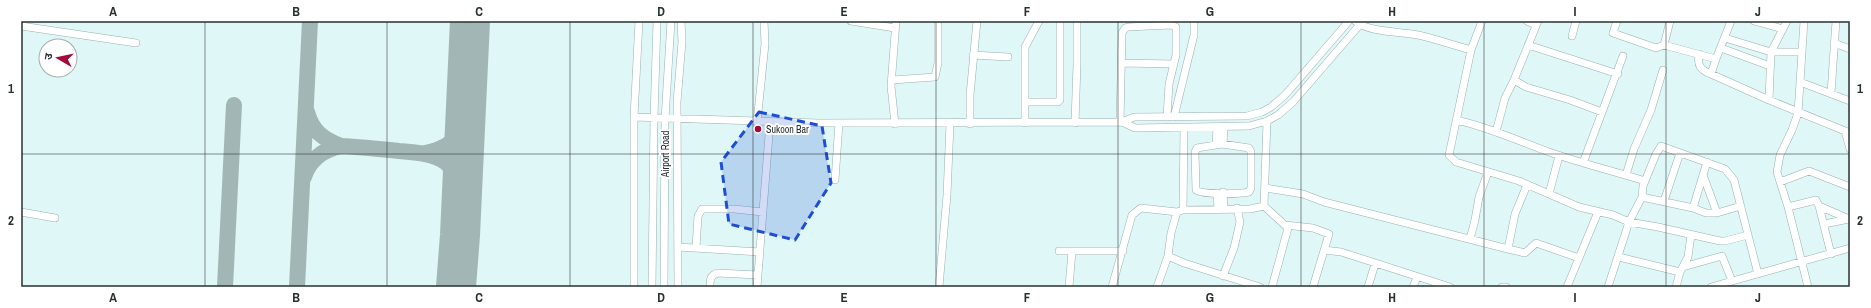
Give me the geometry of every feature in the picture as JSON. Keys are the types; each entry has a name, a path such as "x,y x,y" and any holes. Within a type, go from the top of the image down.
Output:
{"street":[{"path":"634,287 634,117 639,21"},
{"name":"Airport Road","path":"652,287 657,21"},
{"name":"Airport Road","path":"664,287 665,119 671,21"},
{"path":"678,287 678,102 682,42 681,21"},
{"path":"757,122 765,44 764,21"},
{"path":"850,21 896,24 892,80 895,124"},
{"path":"892,80 935,77 938,63 938,21"},
{"path":"970,124 973,55 977,21"},
{"path":"1025,123 1025,47 1039,21"},
{"path":"1025,102 1058,102 1060,100 1060,21"},
{"path":"1075,123 1077,21"},
{"path":"1170,117 1194,35 1194,21"},
{"path":"634,117 678,120 839,124 970,124 1121,122 1134,117 1247,116 1262,112 1271,107 1285,95 1349,21"},
{"path":"1482,21 1471,50 1449,155 1451,159 1528,185 1579,207 1613,215 1629,222 1725,241 1748,235"},
{"path":"1496,132 1505,98 1514,80 1537,23 1527,21"},
{"path":"1572,36 1576,21"},
{"path":"1616,21 1613,33 1656,48 1664,45 1716,59"},
{"path":"1664,45 1670,21"},
{"path":"1711,74 1731,21"},
{"path":"1754,21 1783,29"},
{"path":"1769,100 1771,52 1787,21"},
{"path":"1804,21 1798,113 1780,155 1777,172 1788,207 1808,287"},
{"path":"1831,94 1836,21"},
{"path":"1121,122 1135,128 1248,126 1266,122 1278,115 1293,102 1359,22 1380,30 1419,36 1471,50"},
{"path":"1121,122 1122,33 1125,28 1128,27 1171,25 1176,27 1177,40 1174,64 1169,84 1170,117"},
{"path":"21,26 136,43"},
{"path":"1725,38 1771,52 1802,52"},
{"path":"1834,43 1850,49"},
{"path":"1528,45 1618,74"},
{"path":"1722,48 1770,66"},
{"path":"1699,54 1698,65 1700,69 1798,113 1848,132 1850,149"},
{"path":"973,55 1008,57"},
{"path":"1583,162 1624,56"},
{"path":"1121,63 1174,64"},
{"path":"1626,175 1634,149 1651,110 1663,70"},
{"path":"1514,80 1526,87 1570,100 1602,112"},
{"path":"1800,82 1850,101"},
{"path":"1456,120 1496,132 1560,156 1645,181"},
{"path":"757,287 770,122"},
{"path":"1264,206 1266,122"},
{"path":"835,180 839,124"},
{"path":"940,287 948,195 950,124"},
{"path":"1157,287 1168,256 1171,233 1180,211 1184,127"},
{"path":"1219,144 1220,127"},
{"path":"1219,144 1249,148 1251,188 1249,192 1220,193 1201,192 1196,190 1195,152 1197,148 1219,144"},
{"path":"1608,287 1619,257 1629,222 1642,197 1645,181 1660,148 1665,147 1725,169 1734,180 1758,274"},
{"path":"1664,201 1680,153"},
{"path":"1549,194 1560,156"},
{"path":"1693,208 1707,162"},
{"path":"1780,182 1809,170 1850,187"},
{"path":"1470,239 1475,220 1478,197 1488,172"},
{"path":"1703,175 1717,213"},
{"path":"1508,249 1515,214 1528,185"},
{"path":"1265,188 1303,194 1324,202 1525,253 1536,243 1579,258"},
{"path":"1220,193 1221,209"},
{"path":"1642,197 1693,208 1706,213 1717,213 1741,206"},
{"path":"1788,207 1816,200 1819,206 1831,254"},
{"path":"1112,287 1132,215 1141,208 1180,211 1237,208 1250,209 1264,206"},
{"path":"1264,206 1288,228 1272,287"},
{"path":"1819,206 1849,219"},
{"path":"1223,276 1234,248 1240,222 1237,208"},
{"path":"696,248 698,216 702,209 734,209 763,212"},
{"path":"21,212 55,218"},
{"path":"1567,287 1598,212"},
{"path":"1824,224 1849,219"},
{"path":"1285,225 1314,228 1329,234 1313,287"},
{"path":"1676,287 1688,257 1691,235"},
{"path":"678,247 760,252"},
{"path":"1711,287 1802,263 1850,248"},
{"path":"1324,250 1341,252 1450,287"},
{"path":"1059,251 1123,251"},
{"path":"1069,287 1072,251"},
{"path":"1168,256 1223,276 1260,287"},
{"path":"1619,257 1682,269 1722,256 1732,281"},
{"path":"1368,287 1375,264"},
{"path":"710,287 710,278 713,274 758,275"},
{"path":"1413,287 1417,277"}],"highlighted area":[{"path":"759,112 822,126 831,183 795,240 729,224 721,162"}],"taxiway":[{"path":"297,287 310,21"},
{"path":"425,153 438,150 448,145 455,139 463,123 467,90"},
{"path":"225,287 234,105"},
{"path":"307,112 309,119 319,134 341,146"},
{"path":"304,177 306,171 318,156 335,147 370,148 427,154 446,162 452,169 457,179 460,191 461,207"}],"runway":[{"path":"456,287 460,235 470,21"}],"place":[{"name":"Sukoon Bar","path":"758,129"}]}
